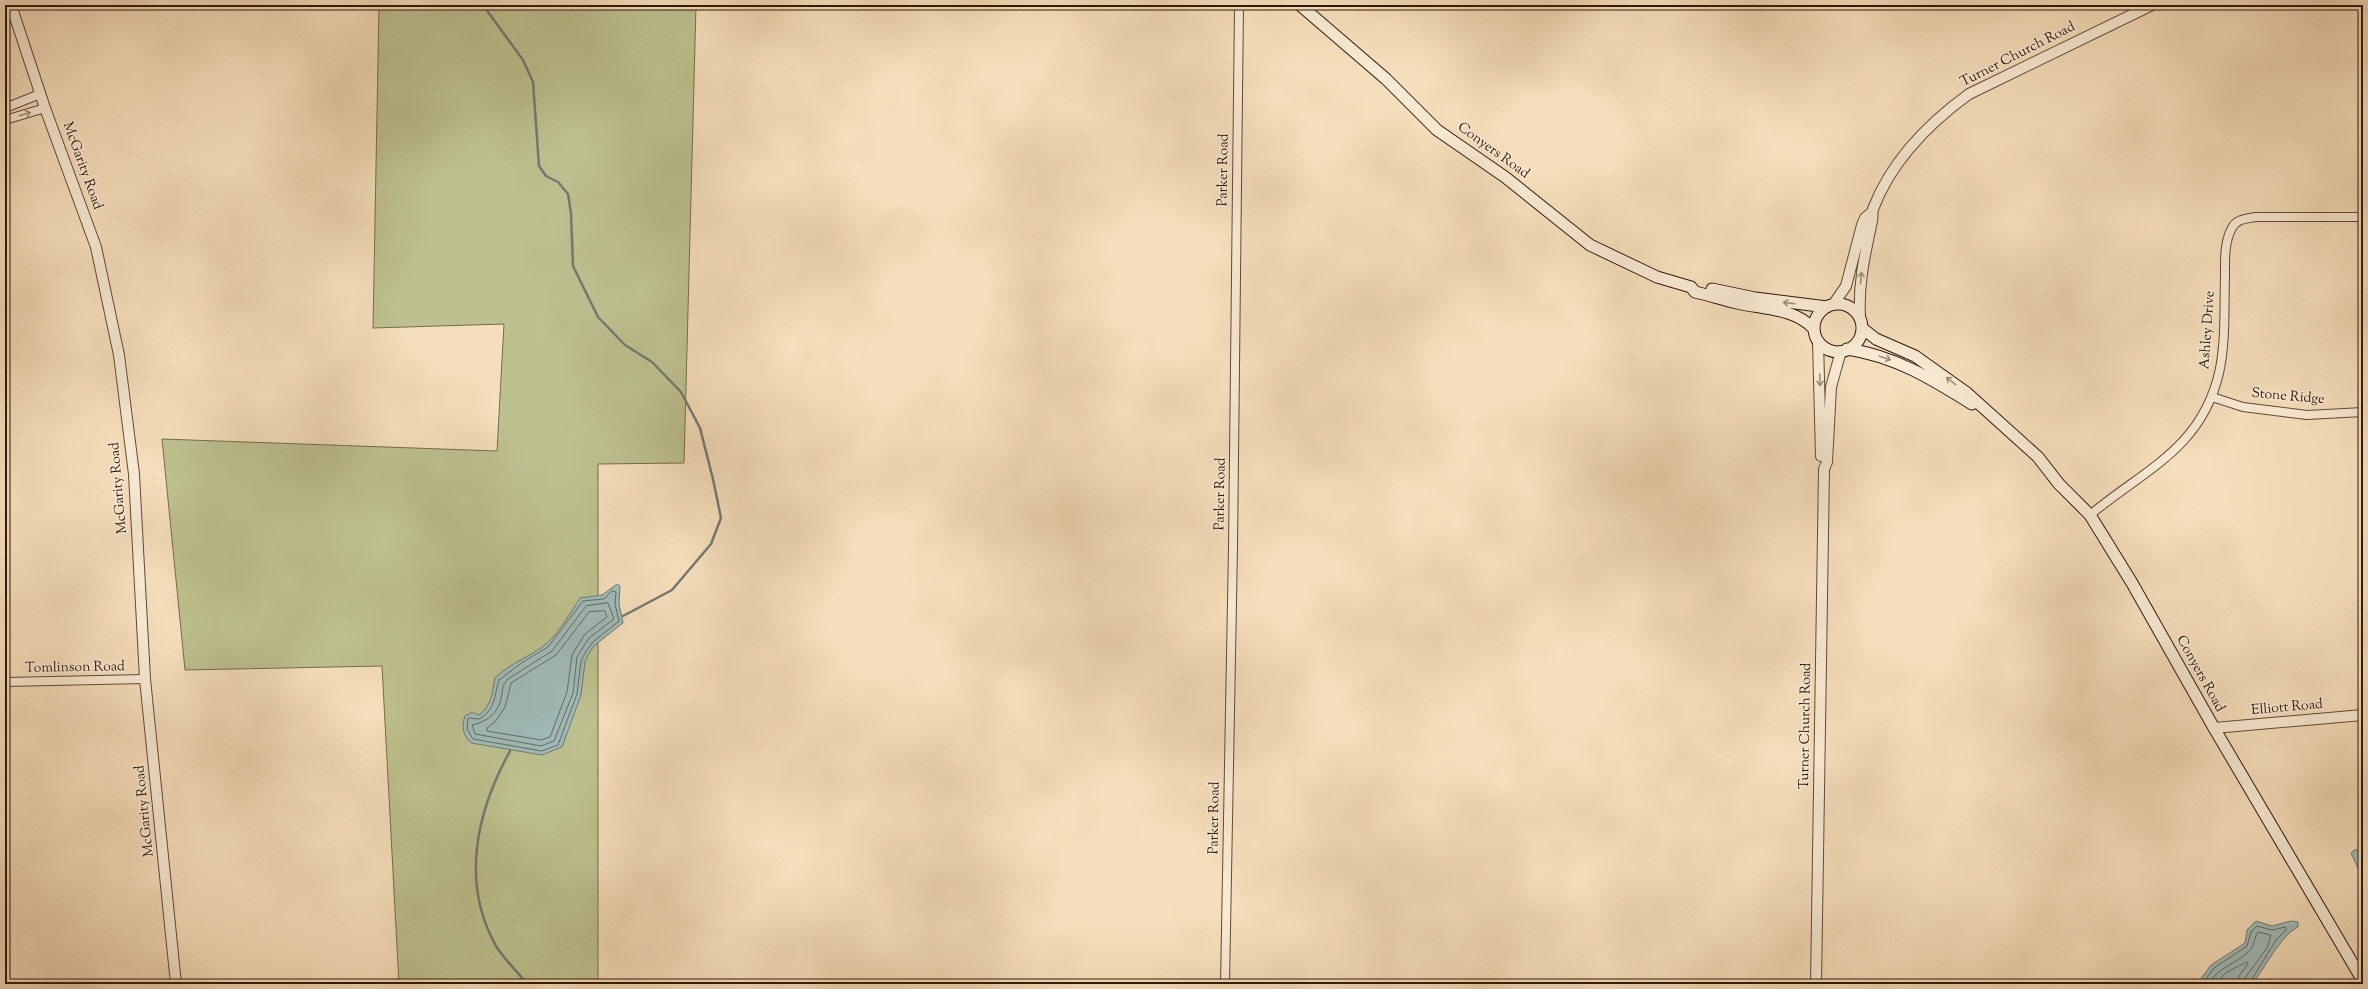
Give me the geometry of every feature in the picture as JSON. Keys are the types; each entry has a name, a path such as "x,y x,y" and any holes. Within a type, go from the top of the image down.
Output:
{"main road":[{"name":"Conyers Road","path":"1300,5 1386,79 1436,130 1505,177 1590,245 1657,276 1691,288 1696,292 1736,303 1792,314 1804,320 1814,329"},
{"name":"Conyers Road","path":"1691,288 1698,286 1755,298 1830,306"},
{"path":"1830,306 1849,306 1861,322 1858,341 1844,350 1826,348 1818,341 1814,329 1817,316 1830,306"},
{"name":"Conyers Road","path":"1861,322 1876,339 1915,356 1934,368 1977,401 1980,407 2038,457 2059,484 2090,515 2132,583 2214,728 2363,981"},
{"name":"Conyers Road","path":"1844,350 1879,356 1908,367 1973,406 1980,407"}],"street":[{"name":"McGarity Road","path":"11,5 40,94 96,247 120,355 134,474 146,679 176,984"},
{"name":"Parker Road","path":"1225,984 1233,547 1239,5"},
{"name":"Turner Church Road","path":"1830,306 1846,286 1862,225 1872,212 1893,172 1916,141 1948,109 1969,94 2152,5"},
{"path":"5,108 40,94"},
{"path":"5,120 45,108"},
{"name":"Turner Church Road","path":"1861,322 1862,269 1872,212"},
{"name":"Ashley Drive","path":"2090,515 2184,443 2200,421 2212,397 2220,371 2223,345 2225,260 2232,227 2240,220 2255,217 2363,217"},
{"name":"Turner Church Road","path":"1818,341 1821,464 1824,469"},
{"name":"Turner Church Road","path":"1816,984 1824,469 1827,462 1831,387 1844,350"},
{"name":"Stone Ridge","path":"2212,397 2243,407 2307,415 2363,412"},
{"name":"Tomlinson Road","path":"5,682 146,679"},
{"name":"Elliott Road","path":"2214,728 2363,715"}],"green space":[{"path":"379,5 696,5 684,463 598,464 598,984 399,984 382,666 185,670 162,439 497,451 504,324 373,328"}],"water":[{"path":"617,584 620,586 619,604 623,623 595,645 589,653 585,662 581,695 562,747 542,755 471,743 466,737 464,730 463,723 465,716 472,712 479,715 487,707 491,698 495,678 501,672 547,643 561,627 580,598 602,595"},
{"path":"2363,849 2363,879 2351,853 2354,850"},
{"path":"2256,921 2272,926 2291,921 2298,922 2298,927 2285,937 2279,944 2252,984 2197,984 2211,965 2245,943 2247,930"}],"waterway":[{"path":"483,5 523,60 533,82 539,166 546,176 558,182 568,194 571,213 573,266 598,317 625,345 652,362 681,392 700,428 713,479 721,518 711,544 672,590 623,616"},
{"path":"510,751 498,774 482,822 477,847 476,872 478,897 485,922 499,951 527,984"}]}
